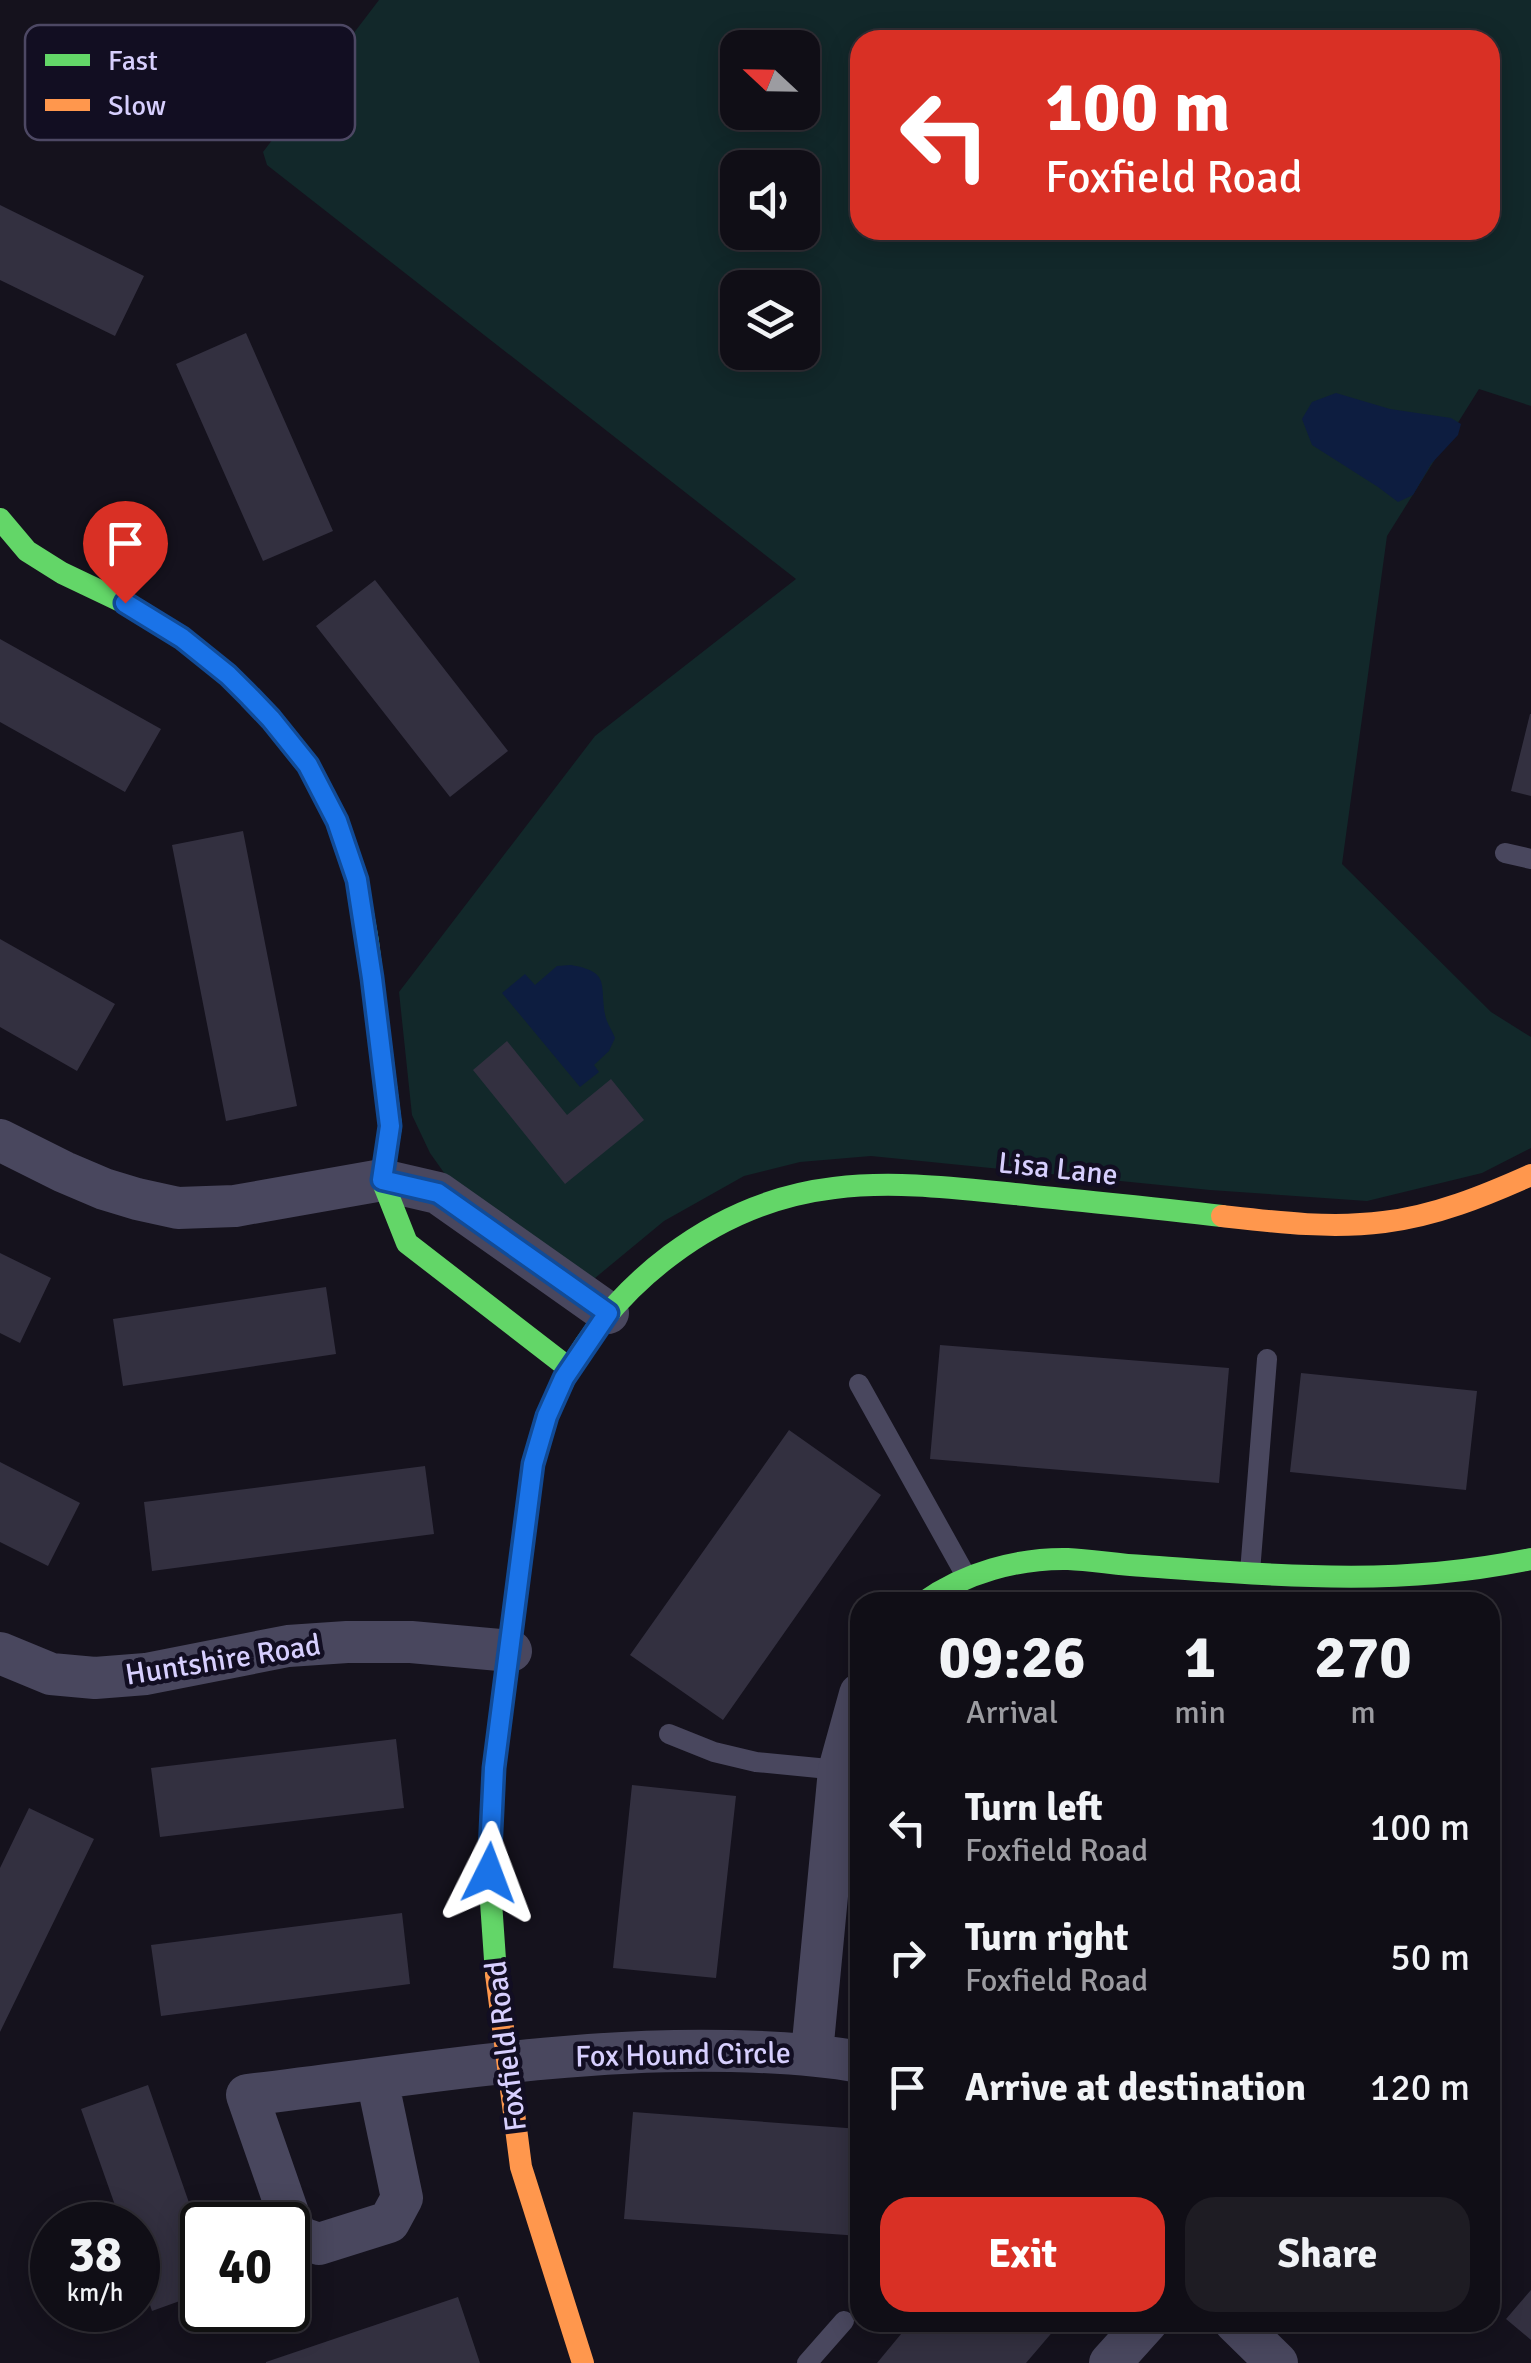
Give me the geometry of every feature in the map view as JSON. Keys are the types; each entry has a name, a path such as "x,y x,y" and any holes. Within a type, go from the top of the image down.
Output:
{"street":[{"path":"0,519 26,551 182,638 228,675 308,765 337,821 357,880 390,1126 382,1180 407,1242 570,1369"},
{"path":"0,1140 104,1189 178,1208 235,1206 382,1180 438,1193 608,1313"},
{"name":"Lisa Lane","path":"608,1313 634,1284 674,1252 735,1216 809,1192 875,1185 945,1187 1300,1224 1369,1224 1435,1212 1531,1175"},
{"name":"Foxfield Road","path":"583,2363 522,2166 506,2062 489,1873 494,1768 533,1464 547,1416 570,1369 608,1313"},
{"path":"938,1592 967,1578 1048,1559 1338,1578 1490,1567 1531,1559"},
{"name":"Huntshire Road","path":"2,1658 51,1674 95,1678 146,1674 288,1646 411,1642 511,1651"},
{"path":"812,2054 839,1770 850,1730"},
{"name":"Fox Hound Circle","path":"377,2080 600,2052 693,2050 812,2054 850,2060"},
{"path":"1110,2363 1138,2332"},
{"path":"1245,2332 1277,2363"}],"lane":[{"path":"1505,853 1531,859"},
{"path":"1250,1574 1267,1359"},
{"path":"859,1384 967,1578"},
{"path":"669,1734 714,1752 756,1762 839,1770"},
{"path":"807,2363 844,2321"}],"green space":[{"path":"379,0 1531,0 1531,406 1479,389 1387,536 1342,864 1491,1012 1531,1037 1531,1148 1482,1173 1367,1201 1210,1190 871,1156 800,1162 744,1176 664,1221 589,1283 452,1184 430,1153 412,1115 399,992 595,736 796,579 267,165 263,152 272,140 355,140 355,31"}],"water":[{"path":"1336,393 1390,409 1451,418 1461,424 1458,435 1431,464 1413,495 1398,502 1312,445 1302,419 1312,402"},
{"path":"571,965 598,975 606,1017 615,1038 609,1051 594,1065 599,1072 580,1087 502,993 525,974 535,985 557,966"}],"building":[{"path":"0,205 144,276 115,336 0,280"},
{"path":"246,333 333,531 263,561 176,364"},
{"path":"375,580 508,751 450,797 316,626"},
{"path":"0,639 161,729 125,792 0,722"},
{"path":"1531,714 1531,796 1511,791"},
{"path":"243,831 297,1106 226,1121 172,845"},
{"path":"0,939 115,1004 77,1071 0,1027"},
{"path":"507,1041 567,1115 611,1079 644,1120 565,1184 473,1070"},
{"path":"0,1253 51,1278 20,1343 0,1333"},
{"path":"326,1287 336,1354 123,1386 113,1319"},
{"path":"940,1345 1229,1368 1219,1483 930,1459"},
{"path":"1301,1373 1477,1391 1466,1490 1290,1472"},
{"path":"789,1430 881,1495 723,1720 630,1655"},
{"path":"0,1462 80,1503 48,1566 0,1542"},
{"path":"425,1466 434,1534 152,1571 144,1502"},
{"path":"396,1739 404,1808 160,1837 151,1768"},
{"path":"632,1785 736,1796 716,1978 613,1968"},
{"path":"29,1808 94,1839 0,2032 0,1868"},
{"path":"402,1913 410,1984 161,2016 151,1945"},
{"path":"148,2085 189,2202 180,2202 180,2301 160,2308 160,2202 114,2202 81,2109"},
{"path":"633,2112 850,2128 850,2235 624,2219"},
{"path":"1531,2290 1531,2340 1506,2319"},
{"path":"458,2297 480,2363 266,2363 266,2362"},
{"path":"903,2332 1052,2332 1026,2363 877,2363"}],"traffic: fast":[{"path":"0,519 27,551 182,638 228,675 308,765 337,821 357,880 391,1126 382,1180 407,1243 570,1369"},
{"path":"496,1974 489,1873 494,1769 533,1464 550,1409 580,1353 636,1284 708,1230 790,1196 834,1188 930,1186 1222,1216"},
{"path":"940,1592 974,1575 1049,1559 1339,1577 1449,1572 1531,1559"}],"traffic: slow":[{"path":"1222,1216 1323,1225 1384,1222 1459,1204 1531,1175"},
{"path":"496,1974 521,2167 583,2363"}],"route":[{"path":"125,603 182,638 250,697 308,765 337,821 357,880 368,942 390,1126 382,1180 438,1193 608,1313 564,1378 547,1416 533,1464 494,1768 489,1873"}]}
